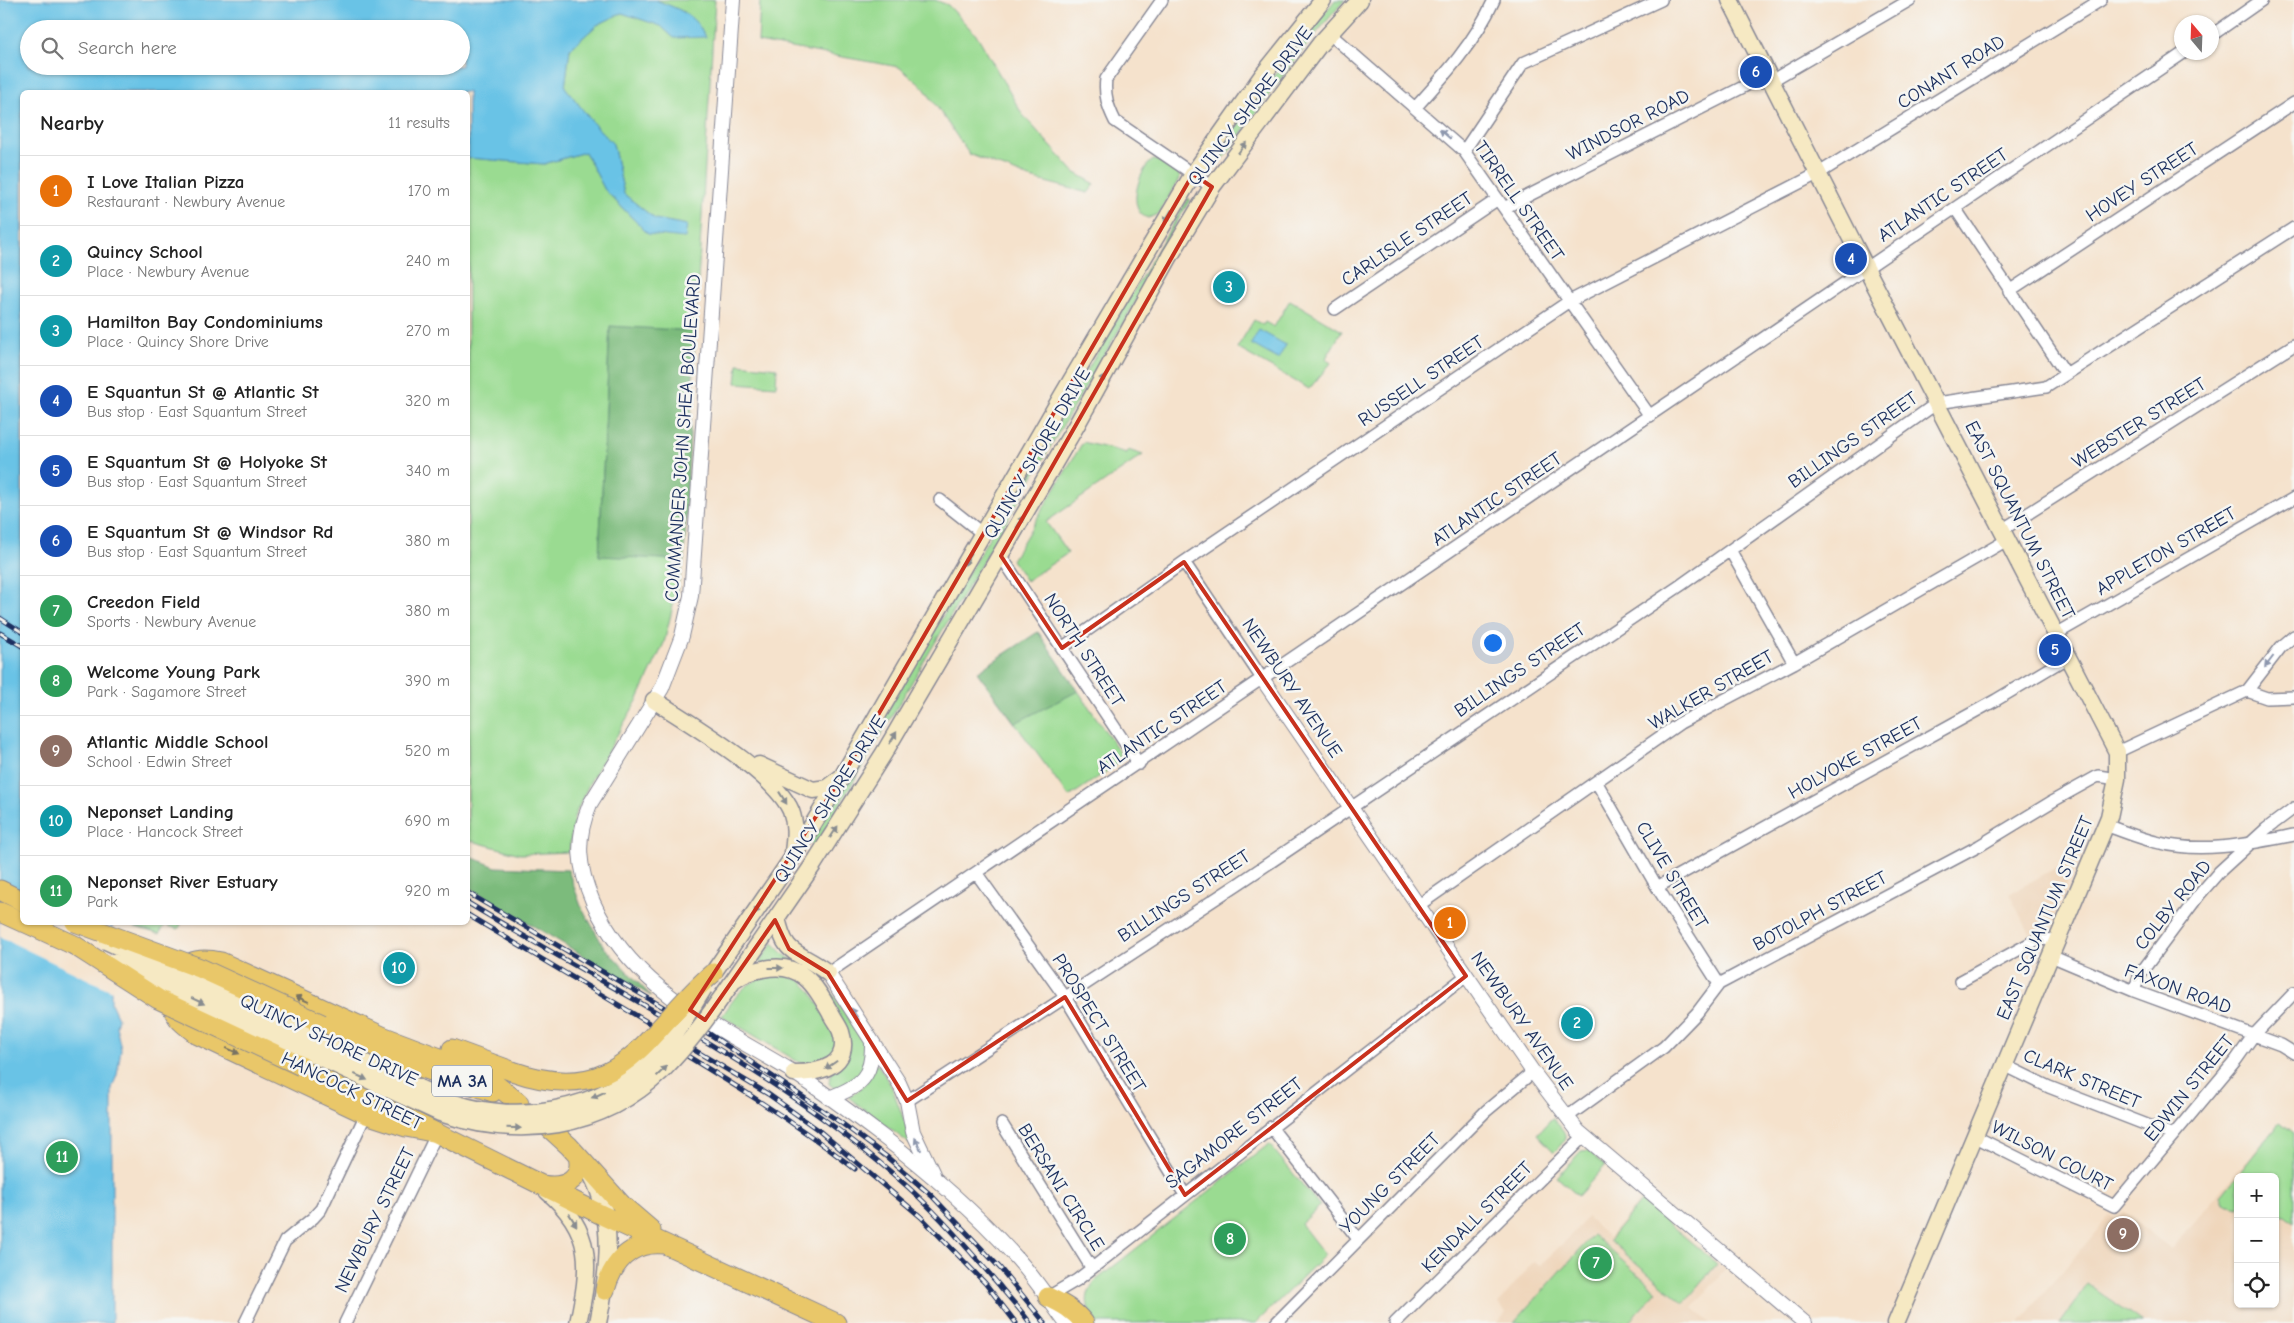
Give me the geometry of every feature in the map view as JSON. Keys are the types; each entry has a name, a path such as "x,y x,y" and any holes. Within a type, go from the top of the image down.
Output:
{"main road":[{"name":"QUINCY SHORE DRIVE","path":"75,925 157,966 436,1096 474,1108 502,1113 530,1113 559,1109 596,1097 626,1081 645,1066 667,1044 713,973 793,857 843,775 1193,174 1262,76 1323,0"},
{"name":"QUINCY SHORE DRIVE","path":"74,945 440,1113 480,1125 511,1128 542,1127 572,1121 602,1110 629,1096 655,1077 678,1054 731,984 884,753 1081,418 1170,256 1212,187 1330,34 1360,0"},
{"name":"EAST SQUANTUM STREET","path":"1730,0 1866,268 2117,752 2117,779 2112,810 1896,1323"},
{"path":"654,700 734,754 772,783 783,796 791,811 796,830 793,857"},
{"path":"734,754 813,790 827,788 843,775"},
{"path":"0,890 20,899"},
{"name":"HANCOCK STREET","path":"0,912 20,921"},
{"path":"777,917 783,941 789,949 819,965 828,973"},
{"name":"HANCOCK STREET","path":"30,925 74,945 158,999 301,1066 604,1216 836,1323"},
{"name":"HANCOCK STREET","path":"83,925 200,968 324,1017 408,1062 491,1091 519,1103 547,1125 623,1206 646,1227 685,1253"},
{"path":"437,1133 406,1127 366,1114 198,1035 177,1018 171,1003 177,980 185,966 191,962 210,959 221,962 324,1017 429,1041 512,1071 543,1080 562,1081 581,1080 609,1071 640,1050 685,999 713,973"},
{"path":"731,984 751,972 781,968 796,971 814,985 841,1033 842,1049 837,1061 825,1069 813,1073 794,1073"},
{"path":"540,1184 562,1186 573,1180 578,1172 581,1160"},
{"path":"581,1160 596,1183 604,1216 608,1248 605,1290"},
{"path":"540,1184 566,1210 581,1234 587,1274 578,1323"},
{"path":"598,1323 611,1272 623,1256 645,1245 665,1244"},
{"path":"1048,1297 1077,1313 1084,1323"}],"street":[{"name":"COMMANDER JOHN SHEA BOULEVARD","path":"733,0 692,588 688,612 679,644 654,700 590,804 583,820 580,832 580,857 586,884 601,918 615,940 648,979 668,995 723,1031 794,1073 899,1149 1013,1254 1048,1297"},
{"path":"1162,0 1106,79 1106,97 1115,121 1212,187"},
{"path":"1415,108 1465,50 1486,17 1494,0"},
{"path":"1464,151 1523,63 1661,0"},
{"name":"WINDSOR ROAD","path":"1501,203 1754,82 1771,81 1910,0"},
{"name":"CONANT ROAD","path":"1819,173 2101,0"},
{"path":"2219,29 2262,0"},
{"name":"TIRRELL STREET","path":"1330,34 1464,151 1568,302 1650,416"},
{"name":"ATLANTIC STREET","path":"828,973 1263,680 2174,59"},
{"name":"HOVEY STREET","path":"2009,291 2294,103"},
{"name":"RUSSELL STREET","path":"1062,648 1184,562 1568,302 1819,173"},
{"name":"CARLISLE STREET","path":"1335,309 1501,203"},
{"path":"1955,208 2066,374"},
{"name":"BILLINGS STREET","path":"907,1101 1350,808 1730,550 1937,403 2046,387 2294,228"},
{"name":"WEBSTER STREET","path":"2004,535 2294,345"},
{"name":"APPLETON STREET","path":"2056,634 2294,498"},
{"path":"940,500 983,534"},
{"name":"WALKER STREET","path":"1419,905 1680,723 1794,663 2004,535"},
{"path":"1730,550 1794,663"},
{"name":"NORTH STREET","path":"1001,556 1139,764"},
{"name":"NEWBURY AVENUE","path":"1184,562 1350,808 1533,1072 1567,1117 1584,1136 1805,1323"},
{"path":"2117,752 2247,691 2281,647 2294,636"},
{"name":"HOLYOKE STREET","path":"1657,887 1988,704 2068,657"},
{"path":"2247,691 2266,698 2294,697"},
{"name":"BOTOLPH STREET","path":"1567,1117 1664,1047 1697,1013 1719,984 1979,846 2053,800 2098,776 2117,779"},
{"name":"CLIVE STREET","path":"1596,783 1657,887 1719,984"},
{"name":"COLBY ROAD","path":"2134,991 2140,974 2199,895 2219,872 2294,808"},
{"path":"2105,824 2161,844 2174,846 2197,847 2251,843 2294,835"},
{"name":"PROSPECT STREET","path":"977,874 1065,997 1185,1195"},
{"path":"1961,981 2038,939 2057,940"},
{"name":"FAXON ROAD","path":"2050,956 2134,991 2280,1045 2294,1053"},
{"path":"828,973 889,1066 907,1101 913,1132 938,1184"},
{"name":"SAGAMORE STREET","path":"1048,1297 1077,1280 1466,976"},
{"name":"EDWIN STREET","path":"2114,1206 2236,1060 2253,1036 2294,993"},
{"path":"829,1098 849,1091 862,1082 869,1069 872,1056 872,1042"},
{"name":"CLARK STREET","path":"2004,1065 2049,1086 2173,1135"},
{"name":"YOUNG STREET","path":"1276,1323 1486,1111 1533,1072"},
{"path":"245,1323 285,1241 321,1209 366,1114"},
{"name":"BERSANI CIRCLE","path":"1002,1124 1091,1268"},
{"path":"1271,1127 1358,1239"},
{"name":"NEWBURY STREET","path":"345,1323 437,1133"},
{"name":"KENDALL STREET","path":"1395,1323 1584,1136"},
{"name":"WILSON COURT","path":"1974,1136 2114,1206"},
{"path":"1048,1297 1066,1323"}],"highlighted area":[{"path":"1193,174 1212,187 1001,556 1062,648 1184,562 1466,976 1185,1195 1065,997 907,1101 828,973 789,949 775,920 705,1020 690,1010 843,775"}],"shaded area":[{"path":"2080,854 2051,922 2030,934 2009,894"},
{"path":"2280,1122 2294,1133 2294,1323 2019,1323 2110,1215 2117,1219 2124,1212 2171,1249 2234,1176 2234,1308 2279,1308 2279,1173 2236,1173"},
{"path":"1643,1197 1725,1269 1693,1308 1710,1323 1497,1323 1506,1313 1498,1304 1534,1261 1540,1265 1573,1234 1587,1217 1609,1237"}],"green space":[{"path":"656,0 715,0 695,331 610,327 599,555 684,560 664,643 638,699 590,782 574,817 569,852 520,854 470,841 470,158 544,164 585,152 605,190 648,234 687,225 655,219 624,194 613,144 593,123 565,87 570,49 597,25 622,13 661,26 674,38 684,12"},
{"path":"760,0 935,0 948,5 978,37 1022,114 1074,172 1095,184 1088,193 1030,178 969,154 924,88 899,67 758,42"},
{"path":"1335,0 1345,0 1317,32 1226,154 1218,163 1209,168 1250,107"},
{"path":"1153,160 1169,165 1176,170 1180,177 1160,212 1148,218 1141,214 1137,208 1136,200 1139,181 1143,172"},
{"path":"1188,198 1190,200 1153,263 1146,284 815,847 810,843"},
{"path":"1290,300 1342,331 1326,358 1331,363 1309,389 1237,348 1254,320 1263,325 1265,322 1274,327"},
{"path":"610,326 695,331 684,560 599,556"},
{"path":"738,364 777,368 776,386 736,383"},
{"path":"1083,442 1127,453 1128,450 1143,455 1046,522 1068,553 1026,581 1012,560"},
{"path":"1038,632 1121,754 1116,765 1069,797 977,672"},
{"path":"1038,632 1078,691 1015,723 977,672"},
{"path":"470,857 496,867 568,870 581,906 604,947 651,996 470,888"},
{"path":"129,925 165,925 159,934"},
{"path":"165,925 181,925 178,929"},
{"path":"773,943 786,956 818,974 823,980 819,982 759,963"},
{"path":"772,975 787,976 800,980 811,991 836,1035 835,1047 830,1057 822,1064 805,1066 722,1016 748,985"},
{"path":"826,984 865,1044 866,1054 861,1073 837,1090 829,1084 829,1080 833,1072 842,1064 821,986"},
{"path":"876,1062 891,1085 914,1147 848,1097 859,1090 866,1082"},
{"path":"1552,1118 1565,1135 1563,1142 1554,1152 1537,1134"},
{"path":"2280,1122 2294,1133 2294,1222 2285,1215 2279,1214 2279,1173 2239,1173"},
{"path":"1269,1144 1320,1206 1301,1224 1325,1255 1256,1323 1097,1323 1090,1312 1087,1302 1087,1297 1095,1281"},
{"path":"1588,1150 1605,1166 1578,1196 1557,1177 1581,1151"},
{"path":"2234,1180 2234,1206 2224,1204 2221,1196"},
{"path":"1642,1201 1717,1264 1684,1303 1609,1240"},
{"path":"1593,1235 1657,1291 1628,1323 1514,1323"},
{"path":"2088,1284 2142,1323 2060,1323"}],"water":[{"path":"0,0 656,0 685,13 696,22 706,37 674,38 661,26 622,13 597,25 570,49 565,87 593,123 613,144 624,194 655,219 687,225 685,238 648,234 605,190 585,152 544,164 470,158 470,90 20,90 20,925 112,925 111,1003 118,1018 116,1026 121,1049 117,1075 112,1088 112,1323 0,1323"},
{"path":"1259,330 1286,345 1278,359 1251,344"}],"pier":[{"path":"0,881 20,889 20,925 105,925 114,929 114,992 0,937"}],"railway":[{"path":"0,618 20,631"},
{"path":"0,633 20,645"},
{"path":"470,894 711,1035 840,1122 887,1157 932,1196 1000,1268 1045,1323"},
{"path":"470,904 695,1035 806,1106 859,1146 933,1211 956,1235 1030,1323"},
{"path":"470,916 768,1094 817,1129 921,1217 985,1283 1016,1323"},
{"path":"653,1035 781,1116 855,1169"}],"place":[{"name":"E Squantum St @ Windsor Rd","path":"1756,72"},
{"name":"E Squantun St @ Atlantic St","path":"1851,259"},
{"name":"Hamilton Bay Condominiums","path":"1229,287"},
{"name":"E Squantum St @ Holyoke St","path":"2055,650"},
{"name":"I Love Italian Pizza","path":"1450,923"},
{"name":"Neponset Landing","path":"399,968"},
{"name":"Quincy School","path":"1577,1023"},
{"name":"Neponset River Estuary","path":"62,1157"},
{"name":"Atlantic Middle School","path":"2123,1234"},
{"name":"Welcome Young Park","path":"1230,1239"},
{"name":"Creedon Field","path":"1596,1263"}]}
